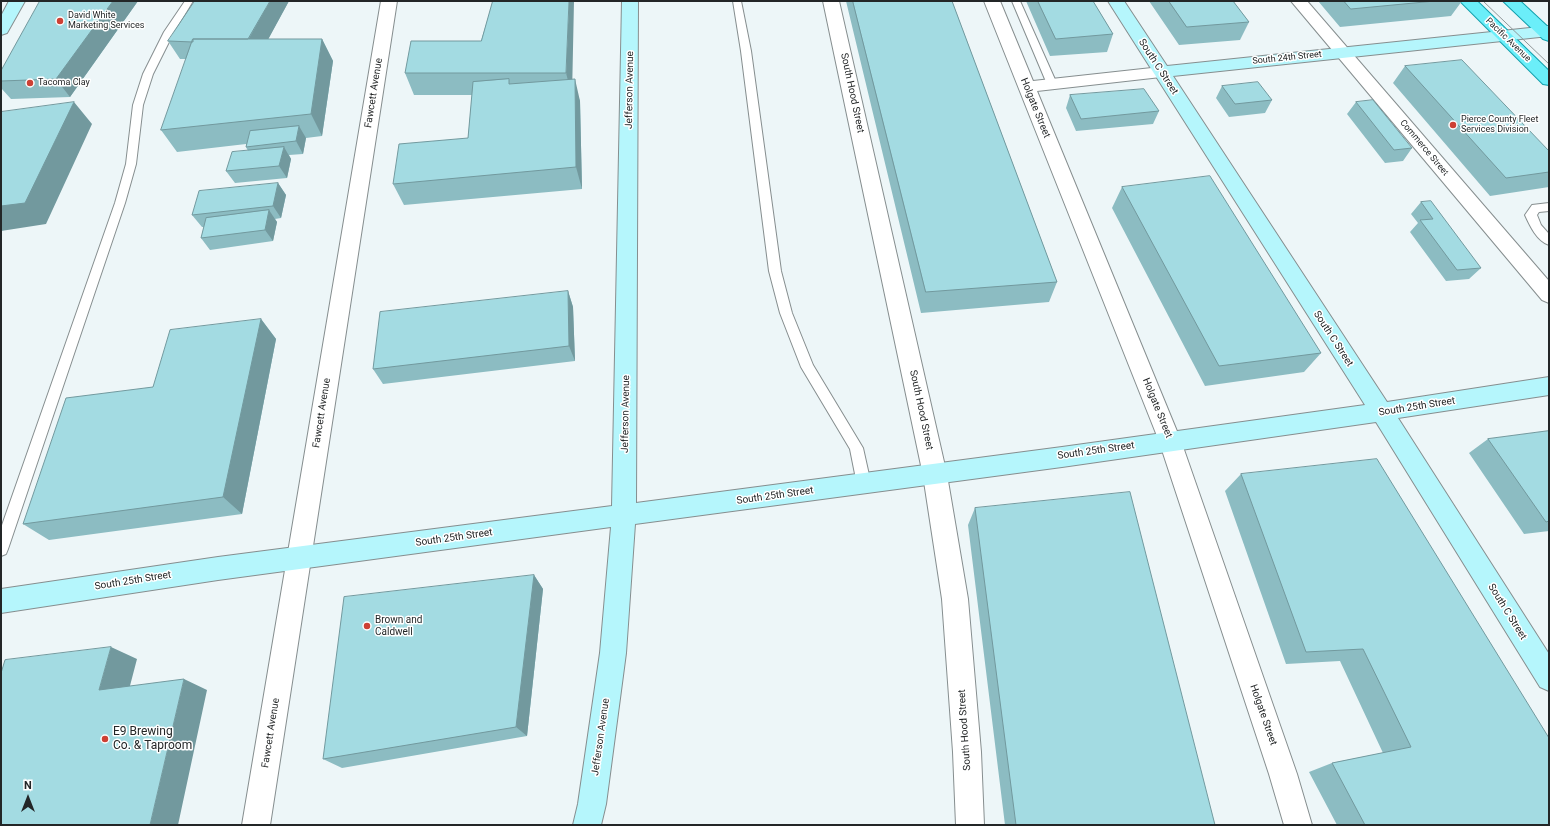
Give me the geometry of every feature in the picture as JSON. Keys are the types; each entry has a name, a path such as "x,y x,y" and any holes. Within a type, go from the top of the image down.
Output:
{"main road":[{"name":"Pacific Avenue","path":"1468,1 1549,80"},
{"path":"1511,1 1547,33"}],"street":[{"path":"1,30 18,1"},
{"name":"Fawcett Avenue","path":"256,825 389,1"},
{"name":"Jefferson Avenue","path":"587,825 592,804 613,653 624,515 630,1"},
{"name":"South Hood Street","path":"831,1 935,475 955,599 967,752 970,825"},
{"name":"Holgate Street","path":"992,1 1170,440 1283,774 1298,825"},
{"name":"South C Street","path":"1116,1 1382,412 1549,678"},
{"name":"Commerce Street","path":"1298,1 1549,295"},
{"name":"South 24th Street","path":"1026,87 1503,35 1547,33"},
{"name":"South 25th Street","path":"1,602 250,564 935,475 1170,440 1382,412 1549,386"}],"lane":[{"path":"1,549 120,203 131,164 138,105 148,74 169,32 189,1"},
{"path":"736,1 746,51 775,271 786,313 807,367 856,448 864,484"},
{"path":"1016,1 1052,84"},
{"path":"1549,207 1536,208 1531,214 1536,227 1549,241"}],"building":[{"path":"40,1 113,1 56,79 1,81 1,71"},
{"path":"195,1 270,1 248,39 193,39 193,42 168,41"},
{"path":"493,1 569,1 566,73 405,73 411,41 481,41"},
{"path":"853,1 952,1 1057,282 926,292"},
{"path":"1038,1 1093,1 1113,34 1056,39"},
{"path":"1169,1 1233,1 1249,22 1187,27"},
{"path":"1344,1 1435,1 1351,9"},
{"path":"193,39 322,39 311,114 161,130"},
{"path":"1462,60 1549,151 1549,172 1506,178 1405,66"},
{"path":"509,79 509,84 575,79 576,167 393,184 399,144 468,138 473,82"},
{"path":"1258,82 1272,100 1235,104 1222,86"},
{"path":"1144,89 1159,111 1081,119 1070,95"},
{"path":"1373,100 1412,148 1394,150 1356,102"},
{"path":"74,102 25,203 1,206 1,112"},
{"path":"299,126 296,141 246,147 250,131"},
{"path":"284,147 279,166 226,171 232,152"},
{"path":"1210,176 1321,353 1219,366 1122,187"},
{"path":"278,183 273,206 192,215 199,191"},
{"path":"1431,201 1481,268 1457,270 1420,220 1433,219 1421,202"},
{"path":"269,210 265,230 201,238 206,218"},
{"path":"568,291 569,346 373,369 380,312"},
{"path":"261,319 223,497 23,524 66,398 153,387 170,330"},
{"path":"1549,431 1549,521 1546,522 1488,439"},
{"path":"1377,459 1549,738 1549,825 1365,825 1332,763 1411,747 1363,649 1306,652 1241,474"},
{"path":"1130,492 1215,825 1016,825 975,508"},
{"path":"534,575 516,727 323,759 344,597"},
{"name":"E9 Brewing Co. & Taproom","path":"111,647 99,690 184,679 150,825 1,825 1,673 5,660"}],"tram line":[{"path":"1483,1 1549,64"}],"place":[{"name":"David White Marketing Services","path":"60,21"},
{"name":"Tacoma Clay","path":"30,83"},
{"name":"Pierce County Fleet Services Division","path":"1453,125"},
{"name":"Brown and Caldwell","path":"367,626"},
{"name":"E9 Brewing Co. & Taproom","path":"105,739"}]}
